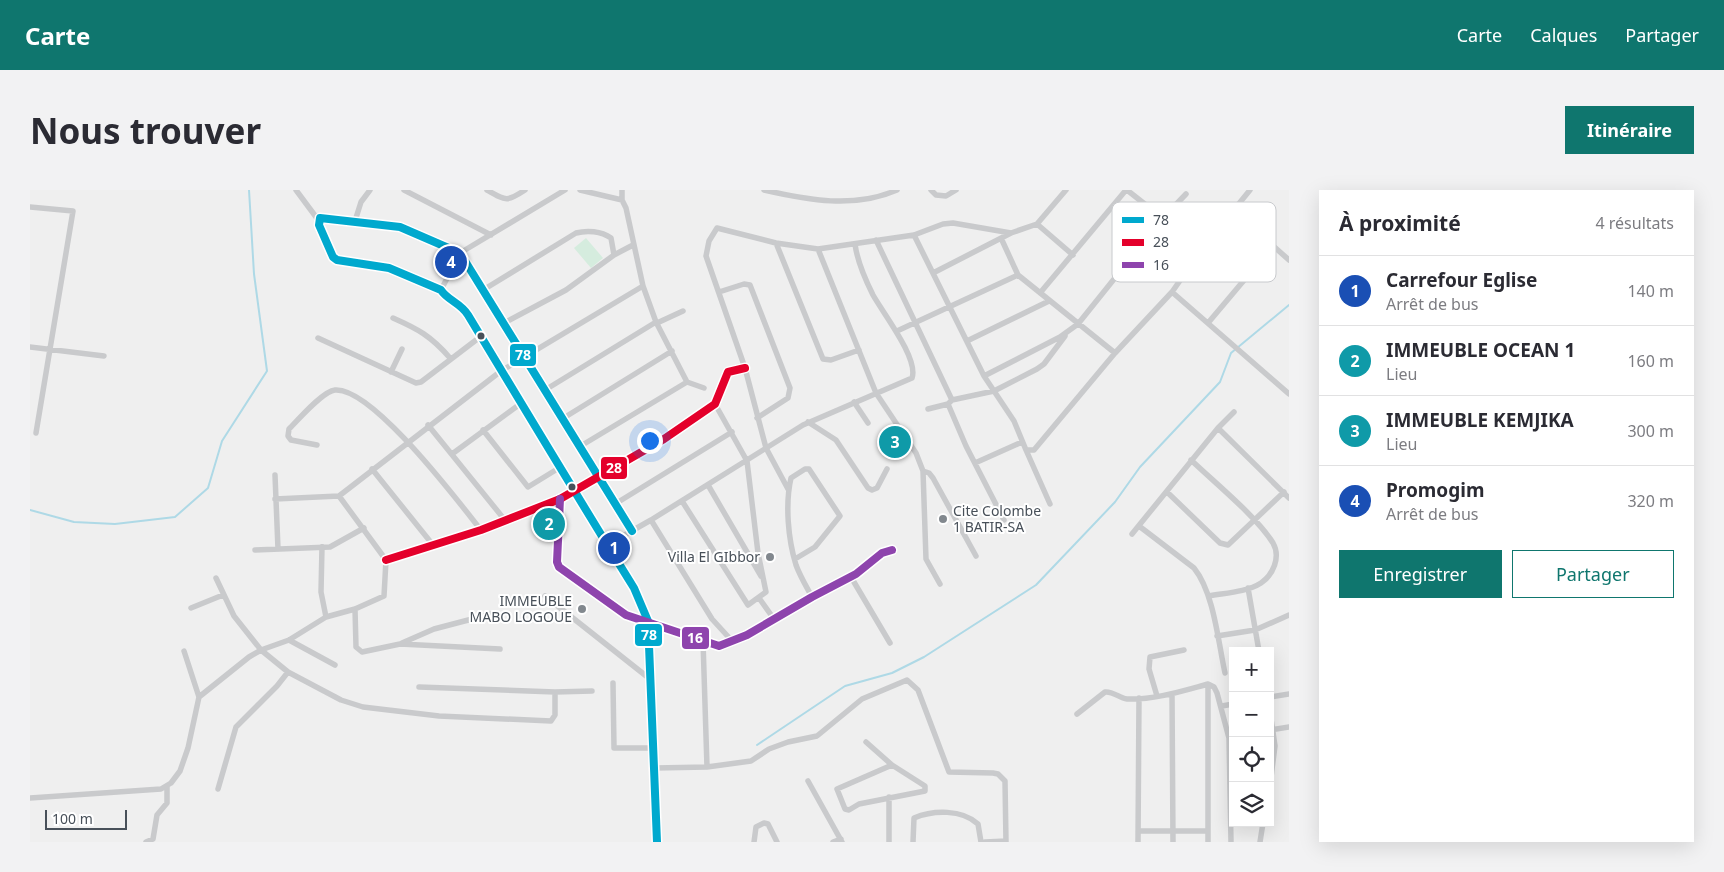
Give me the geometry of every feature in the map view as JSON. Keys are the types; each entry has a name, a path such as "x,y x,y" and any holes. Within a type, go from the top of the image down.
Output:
{"street":[{"path":"296,190 319,221 333,257 337,260 389,268 441,290 444,294 462,305 520,404 642,602 648,621 657,842"},
{"path":"355,221 361,202 370,190"},
{"path":"404,190 491,235"},
{"path":"487,190 505,200 510,200 525,190"},
{"path":"441,290 460,254 565,190"},
{"path":"580,190 622,200"},
{"path":"622,190 622,200 626,208 643,286 657,322 687,382 704,388"},
{"path":"764,190 816,201 846,201 897,190"},
{"path":"931,190 936,195 946,196 956,190"},
{"path":"933,273 1011,233 1037,224 1066,190"},
{"path":"1116,202 1126,190 1142,202"},
{"path":"1241,202 1250,190"},
{"path":"1178,202 1186,194"},
{"path":"30,207 73,211 36,433"},
{"path":"1040,293 1112,207"},
{"path":"319,221 320,218 400,227 460,254 632,531"},
{"path":"788,489 766,448 745,368 706,256 709,241 718,228 776,243 818,248 914,235 943,224 953,223 1011,233"},
{"path":"1037,224 1073,255"},
{"path":"483,290 576,233 584,230 605,234 611,238 614,255"},
{"path":"914,235 984,376 1014,421 1050,504"},
{"path":"1001,238 1018,275 1115,353"},
{"path":"876,240 915,322 975,463 1004,520"},
{"path":"776,243 822,358 831,360 859,350"},
{"path":"607,545 652,520 808,422 912,378 914,369 896,331 873,295 855,244"},
{"path":"504,323 566,290 614,255 633,245"},
{"path":"818,248 876,393 916,453 923,471 926,559 940,584"},
{"path":"1276,250 1289,260"},
{"path":"896,331 1018,275"},
{"path":"984,376 1068,332 1078,324 1112,282"},
{"path":"1026,450 1034,450 1115,353 1172,292 1179,282"},
{"path":"1208,323 1243,282"},
{"path":"719,292 744,284 750,285 790,388 788,398 757,418"},
{"path":"275,499 339,496 372,468 501,371 643,286"},
{"path":"1172,292 1289,394"},
{"path":"967,341 1049,301"},
{"path":"545,390 657,322 683,311"},
{"path":"393,318 424,332 450,358"},
{"path":"928,409 994,390 1044,364 1068,332"},
{"path":"318,338 411,382 421,382 480,337"},
{"path":"30,347 104,356"},
{"path":"391,372 402,349"},
{"path":"562,419 672,351"},
{"path":"386,560 481,530 504,519 560,500 664,439 715,404 728,372 745,368"},
{"path":"579,447 687,382"},
{"path":"317,445 291,440 288,436 289,429 329,392 336,390 365,401 407,441 481,530"},
{"path":"854,402 868,423"},
{"path":"452,454 520,404"},
{"path":"682,501 748,605 759,598 766,592 747,461 715,404"},
{"path":"1132,534 1191,460 1234,412"},
{"path":"808,422 836,440 868,488 872,490 877,488 886,469"},
{"path":"428,425 504,519"},
{"path":"1218,428 1289,498"},
{"path":"483,430 528,487 559,468"},
{"path":"615,504 732,432"},
{"path":"975,463 1022,442"},
{"path":"1191,460 1254,522 1273,544 1276,555 1275,567 1270,576 1262,583 1248,588 1208,596"},
{"path":"372,468 433,545"},
{"path":"795,559 815,547 840,516 811,470 805,468 791,478 788,489 790,527 795,559 812,597"},
{"path":"923,471 929,473 933,478 976,556"},
{"path":"275,475 278,548"},
{"path":"708,485 764,581"},
{"path":"1167,492 1220,543 1228,545 1284,492"},
{"path":"199,697 249,656 289,640 326,617 355,609 384,596 386,560 339,496"},
{"path":"560,500 557,562 559,567 626,615 720,646 733,642 774,620 812,597 851,577 882,552 892,550"},
{"path":"652,520 712,619 733,642"},
{"path":"1138,526 1194,568 1199,575 1208,596 1225,673"},
{"path":"255,550 335,545 364,528"},
{"path":"322,547 322,592 326,617"},
{"path":"851,577 890,643"},
{"path":"216,578 234,616 262,650 288,672 341,700 363,707 439,716 551,721 554,720 555,715 555,692"},
{"path":"1248,588 1258,647"},
{"path":"191,608 223,596"},
{"path":"545,596 650,680"},
{"path":"759,598 774,620"},
{"path":"355,609 356,647 358,650 400,644 500,649"},
{"path":"400,644 434,629 495,614"},
{"path":"1217,636 1255,630 1289,614"},
{"path":"289,640 335,665"},
{"path":"703,641 708,767"},
{"path":"1157,696 1149,668 1150,657 1184,650"},
{"path":"146,842 153,839 157,815 167,804 167,787 180,771 188,748 199,697 184,651"},
{"path":"218,789 236,727 277,686 288,672"},
{"path":"655,768 708,767 751,761 769,749 788,742 817,736 862,699 906,680 918,690 949,772 993,773 1002,776 1005,781 1006,841 983,842 978,824 965,816 948,812 914,818 913,842"},
{"path":"613,683 614,748 654,748"},
{"path":"1208,684 1208,842"},
{"path":"1077,714 1105,692 1125,699 1139,698 1172,694 1208,684 1214,687 1222,706 1231,737"},
{"path":"419,687 555,692 592,690"},
{"path":"1172,694 1173,842"},
{"path":"1274,696 1289,694"},
{"path":"1138,842 1139,698"},
{"path":"1222,706 1229,705"},
{"path":"1274,730 1289,727"},
{"path":"1270,782 1276,746 1274,737"},
{"path":"866,742 892,765 926,789 922,793 889,797 859,804 847,810 837,789 892,765"},
{"path":"808,781 842,841 832,842"},
{"path":"1231,782 1231,842"},
{"path":"30,798 167,787"},
{"path":"889,797 889,842"},
{"path":"754,842 756,827 764,822 768,824 777,842"},
{"path":"1260,842 1262,827"},
{"path":"1138,831 1208,831"}],"green space":[{"path":"586,238 603,258 591,268 574,248"}],"waterway":[{"path":"30,510 74,522 115,524 175,517 208,488 222,441 267,371 254,274 249,190"},
{"path":"757,745 845,686 892,673 924,657 1036,585 1115,502 1140,467 1220,382 1231,353 1289,305"}],"transit line":[{"name":"78","path":"632,531 460,253 400,227 320,218 319,225 333,257 337,260 389,268 441,290 465,311 634,588 648,621 657,842"},
{"name":"28","path":"386,560 481,530 560,499 664,439 715,404 728,372 745,368"},
{"name":"16","path":"560,499 557,562 559,567 626,615 719,646 747,635 856,574 882,553 892,550"}],"place":[{"name":"Promogim","path":"451,262"},
{"name":"IMMEUBLE KEMJIKA","path":"895,442"},
{"name":"Cite Colombe 1 BATIR-SA","path":"943,519"},
{"name":"IMMEUBLE OCEAN 1","path":"549,524"},
{"name":"Carrefour Eglise","path":"614,548"},
{"name":"Villa El GIbbor","path":"770,557"},
{"name":"IMMEUBLE MABO LOGOUE","path":"582,609"}]}
